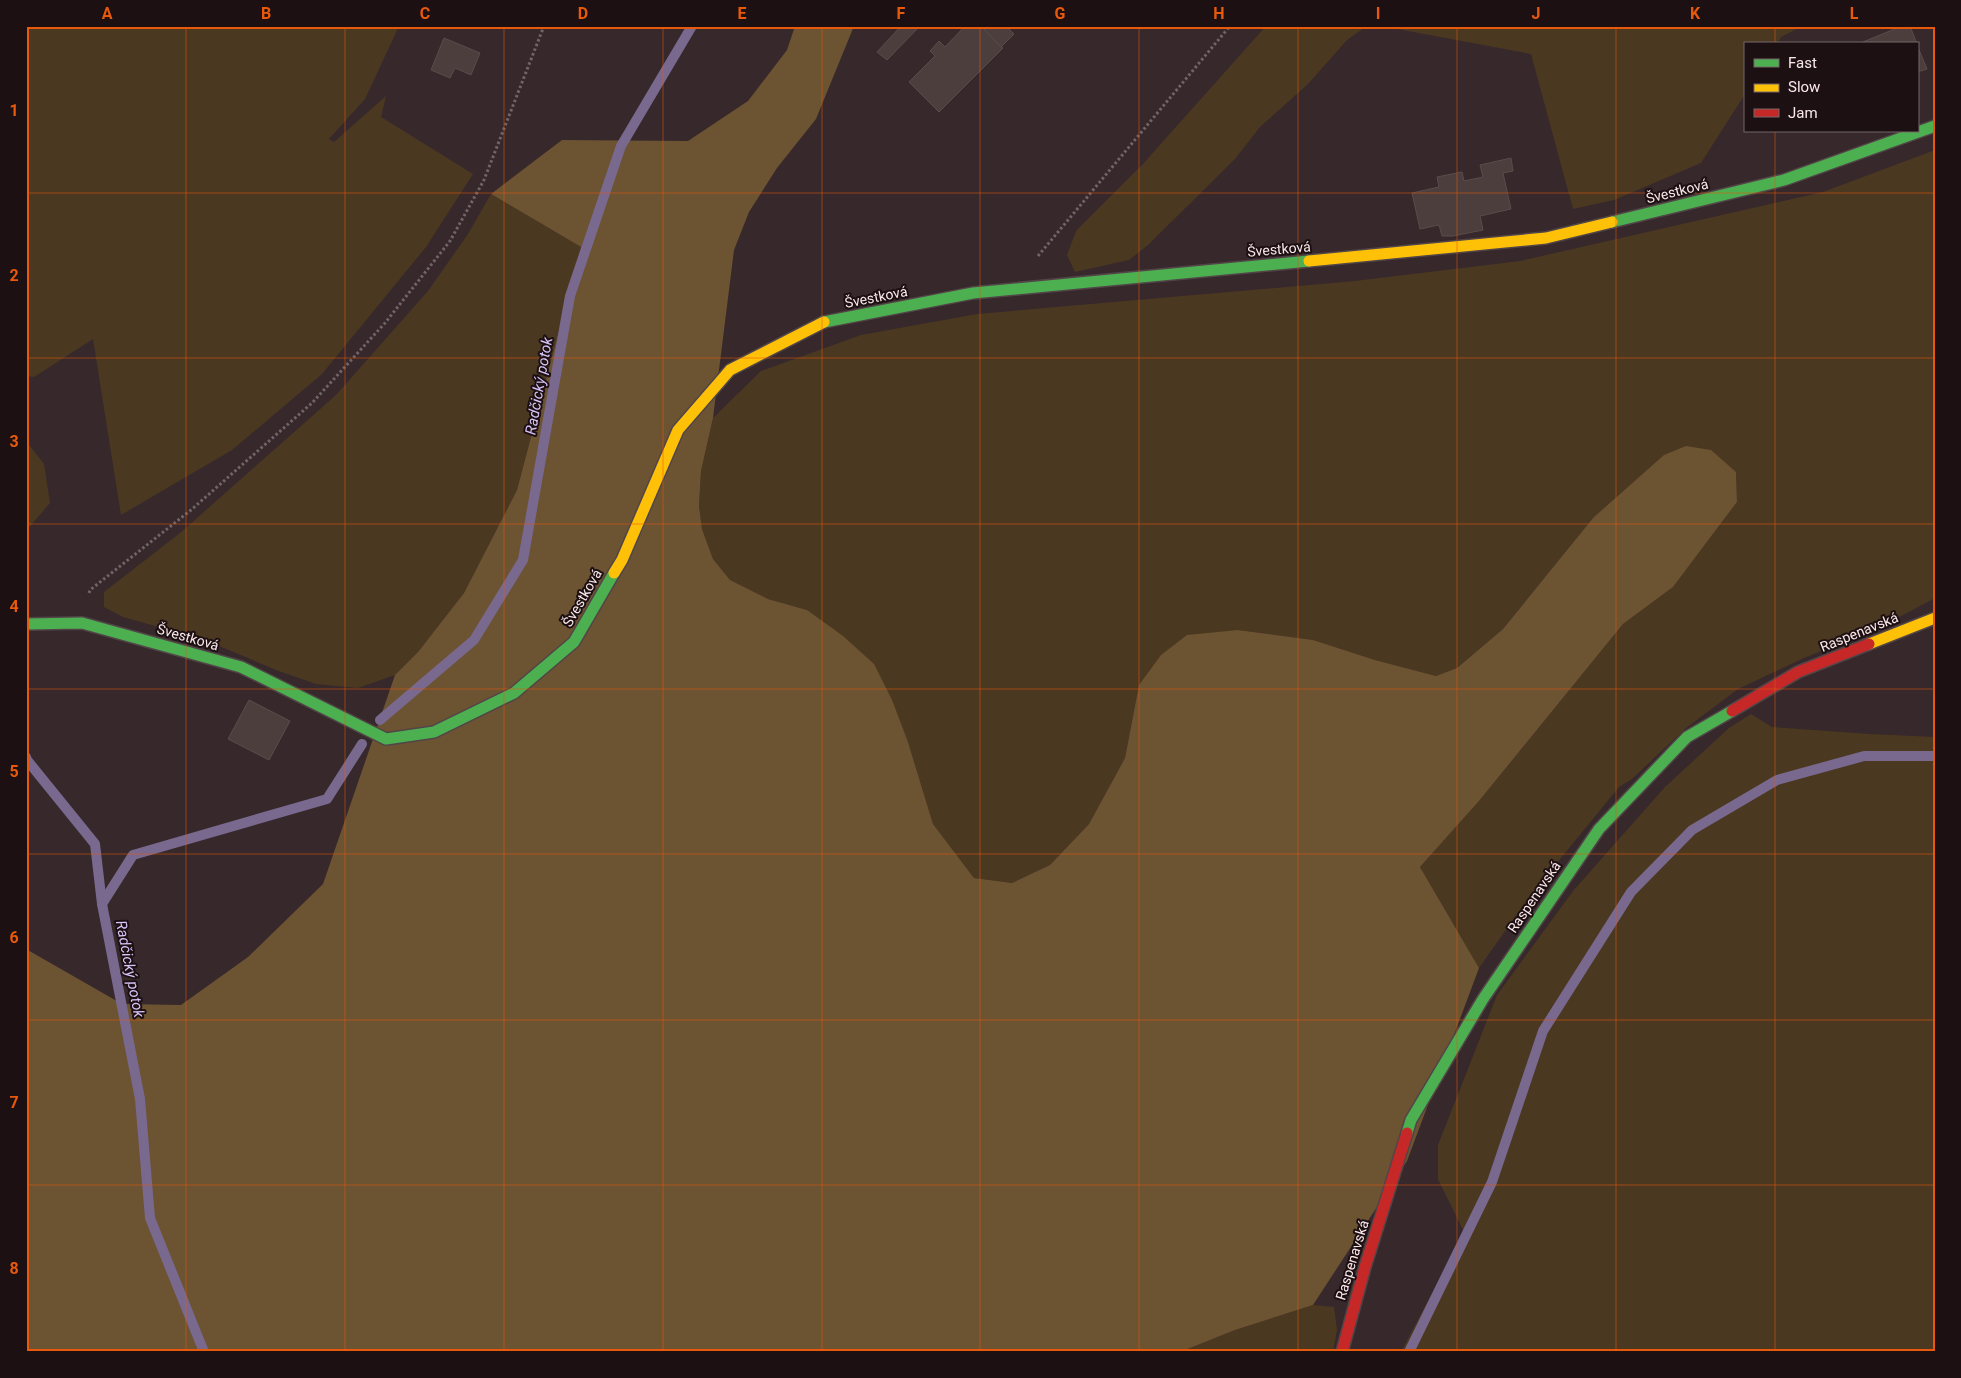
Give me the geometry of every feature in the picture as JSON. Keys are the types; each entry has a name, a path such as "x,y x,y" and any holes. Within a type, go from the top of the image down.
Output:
{"street":[{"name":"Švestková","path":"26,624 82,623 241,667 386,740 434,732 514,693 574,642 622,560 678,430 730,370 823,322 973,293 1546,238 1784,180 1935,126"},
{"name":"Raspenavská","path":"1342,1352 1365,1267 1412,1120 1484,999 1599,829 1687,737 1798,672 1935,618"}],"path":[{"path":"82,623 90,590 191,510 312,403 385,323 450,241 484,180 544,26"},
{"path":"1036,259 1230,26"}],"shaded area":[{"path":"26,26 399,26 365,99 329,139 334,142 386,96 381,117 473,174 426,247 322,374 232,450 121,515 93,339 34,377 26,376"},
{"path":"795,26 854,26 816,119 777,168 749,212 734,250 713,418 701,471 699,506 702,529 713,559 730,580 768,599 807,610 843,636 874,664 892,700 908,742 933,824 974,878 1012,883 1050,865 1089,824 1125,758 1139,685 1161,655 1187,635 1238,630 1313,640 1375,660 1436,676 1457,668 1503,629 1593,518 1664,455 1686,446 1711,450 1736,472 1737,502 1673,587 1623,624 1479,801 1420,867 1479,968 1407,1161 1313,1305 1235,1330 1180,1352 26,1352 26,949 122,1004 181,1005 248,957 323,884 395,675 418,652 464,593 517,490 581,247 491,194 562,140 688,141 748,101 787,50"},
{"path":"1266,26 1381,26 1364,28 1347,40 1308,84 1260,127 1235,159 1148,245 1129,260 1075,272 1067,255 1076,231 1142,165"},
{"path":"1381,26 1802,26 1781,37 1778,42 1744,42 1744,96 1701,163 1614,200 1573,209 1531,54"},
{"path":"1935,150 1935,598 1877,629 1804,658 1738,689 1686,728 1632,779 1619,787 1529,897 1479,968 1420,867 1479,801 1623,624 1673,587 1737,502 1736,472 1593,518 1503,629 1457,668 1436,676 1375,660 1312,640 1238,630 1139,685 1125,758 1089,824 1050,865 1012,883 974,878 933,824 908,742 807,610 768,599 730,580 713,559 702,529 699,506 701,471 713,418 761,371 861,335 977,314 1355,281 1520,261 1823,192"},
{"path":"491,194 581,247 517,490 464,593 418,652 395,675 358,688 316,684 276,670 205,640 123,617 104,607 104,592 180,533 336,395 428,291 468,234"},
{"path":"26,441 44,464 50,503 26,531"},
{"path":"1751,714 1772,727 1935,737 1935,1078 1933,1082 1935,1084 1935,1352 1401,1352 1464,1232 1438,1179 1438,1145 1497,995 1573,891 1665,787 1729,728"},
{"path":"1313,1305 1334,1307 1337,1330 1333,1352 1180,1352 1235,1330"}],"building":[{"path":"901,26 920,26 887,60 877,52"},
{"path":"965,26 981,26 1003,48 939,112 909,82 935,56 930,51 939,41 945,47"},
{"path":"981,26 1006,26 1014,34 1001,47"},
{"path":"1902,26 1910,26 1916,42 1863,42"},
{"path":"444,38 480,53 471,75 455,68 450,78 431,70"},
{"path":"1918,47 1927,69 1918,72"},
{"path":"1511,158 1513,171 1503,173 1511,209 1480,216 1483,230 1453,236 1442,236 1439,225 1420,229 1412,193 1439,187 1437,177 1462,172 1464,181 1483,177 1480,165"},
{"path":"249,700 290,721 269,760 228,739"}],"waterway":[{"name":"Radčický potok","path":"380,720 474,640 523,560 570,296 621,146 692,26"},
{"name":"Radčický potok","path":"204,1352 150,1218 140,1099 102,904 133,855 327,799 362,744"},
{"path":"1409,1352 1492,1182 1543,1031 1631,892 1692,830 1777,780 1864,756 1935,756"},
{"path":"26,757 95,844 102,904"}],"traffic: fast":[{"path":"1612,222 1784,180 1935,126"},
{"path":"824,322 973,293 1309,261"},
{"path":"26,624 82,623 241,667 386,739 434,732 514,693 574,642 614,573"},
{"path":"1407,1133 1411,1120 1483,999 1599,829 1687,737 1732,711"}],"traffic: slow":[{"path":"1309,261 1546,238 1612,222"},
{"path":"614,573 622,560 678,430 730,370 824,322"},
{"path":"1869,644 1935,618"}],"traffic: jam":[{"path":"1732,711 1798,672 1869,644"},
{"path":"1342,1352 1365,1267 1407,1133"}]}
